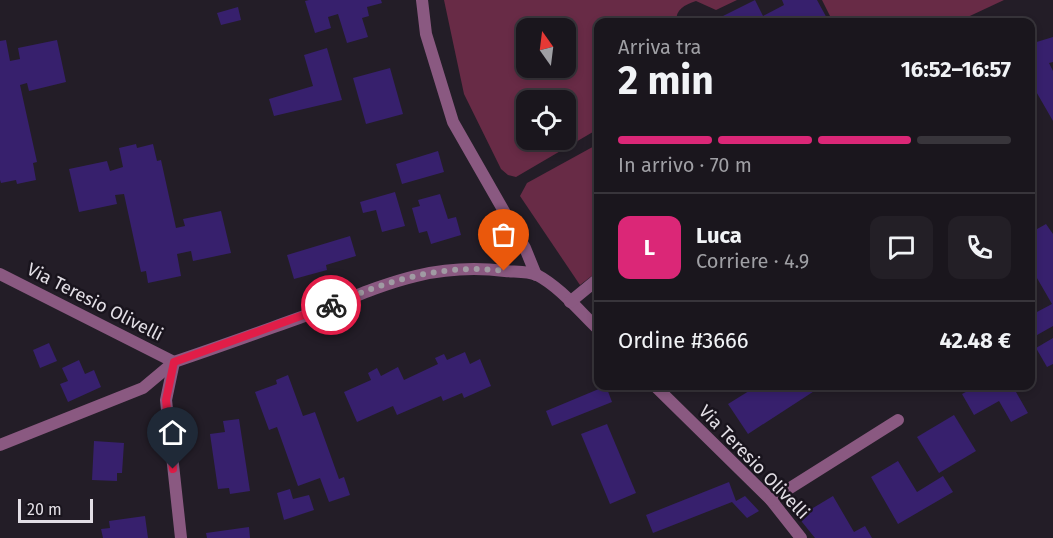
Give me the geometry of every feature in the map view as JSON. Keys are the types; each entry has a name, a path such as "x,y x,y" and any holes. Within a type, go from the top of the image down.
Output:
{"street":[{"path":"422,0 426,34 453,122 525,248 536,275 570,302 594,326"},
{"name":"Via Teresio Olivelli","path":"0,445 143,388 174,362 411,276 444,270 488,269 536,275"},
{"name":"Via Teresio Olivelli","path":"0,274 174,362"},
{"path":"570,302 594,282"},
{"path":"174,362 166,400 181,538"},
{"name":"Via Teresio Olivelli","path":"659,390 771,500 801,538"},
{"path":"771,500 898,420"}],"shaded area":[{"path":"444,0 737,0 716,10 696,1 684,6 676,18 594,18 594,131 576,142 576,90 516,90 516,150 562,150 516,177 508,175 501,169 464,94"},
{"path":"822,0 1004,0 966,18 831,18"},
{"path":"594,146 594,274 580,285 520,196 527,183"}],"building":[{"path":"381,0 382,3 367,7 369,16 362,18 368,37 347,43 338,14 328,17 331,28 315,33 305,1"},
{"path":"755,0 763,16 784,5 782,0 817,0 827,18 722,18"},
{"path":"238,7 241,20 221,25 217,13"},
{"path":"1053,37 1053,62 1049,63 1053,71 1053,121 1035,90 1035,42"},
{"path":"6,40 10,61 20,59 18,48 57,40 66,82 29,91 27,83 20,85 37,162 33,163 36,180 17,184 16,180 1,183 0,180 0,41"},
{"path":"327,48 342,100 274,116 269,99 313,86 304,55"},
{"path":"390,68 403,114 366,124 353,78"},
{"path":"136,144 137,148 153,144 157,161 161,160 176,228 185,226 183,219 221,211 231,253 193,261 191,251 177,254 181,276 148,283 146,271 141,272 124,194 115,195 117,204 79,212 69,169 107,161 110,171 123,167 119,148"},
{"path":"438,151 444,172 402,184 396,164"},
{"path":"395,192 405,226 382,232 376,210 363,213 360,202"},
{"path":"440,194 448,219 456,217 461,235 431,244 427,231 419,233 412,208 420,206 418,200"},
{"path":"1046,224 1053,234 1053,326 1035,336 1035,313 1052,304 1035,275 1035,230"},
{"path":"350,236 356,256 326,265 327,270 294,279 287,255"},
{"path":"1053,338 1053,364 1047,367 1036,348"},
{"path":"49,343 57,361 40,368 33,350"},
{"path":"465,352 470,364 480,359 491,386 464,398 462,393 443,401 441,396 397,415 393,406 357,422 344,392 371,380 368,373 377,368 381,376 398,367 404,380 438,364 435,358 444,354 447,360"},
{"path":"79,360 85,374 94,370 101,387 68,402 60,384 68,381 62,368"},
{"path":"288,375 303,416 315,412 339,479 344,477 350,495 329,502 320,478 298,486 277,427 269,430 255,392 277,384 276,380"},
{"path":"596,390 608,390 612,402 552,426 546,411"},
{"path":"751,390 816,390 748,434 728,404"},
{"path":"970,390 1020,390 1016,392 1028,413 1011,422 999,401 974,415 962,394"},
{"path":"954,415 976,451 939,473 917,437"},
{"path":"239,419 250,491 230,494 229,488 218,489 210,434 225,432 223,421"},
{"path":"607,424 636,493 610,504 581,434"},
{"path":"94,441 124,443 122,473 117,473 117,481 92,480"},
{"path":"898,461 917,492 943,476 953,492 898,524 871,477"},
{"path":"729,482 736,501 745,496 759,511 747,518 732,502 653,533 646,515"},
{"path":"290,489 293,499 309,495 314,510 284,520 277,493"},
{"path":"833,496 854,532 865,526 872,538 815,538 798,517"},
{"path":"145,516 148,538 103,538 101,529 110,528 109,521"},
{"path":"249,527 250,538 207,538 206,533"}],"way so far":[{"path":"331,305 371,288 411,276 444,270 504,271"}],"route":[{"path":"173,469 166,400 174,362 331,305"}]}
